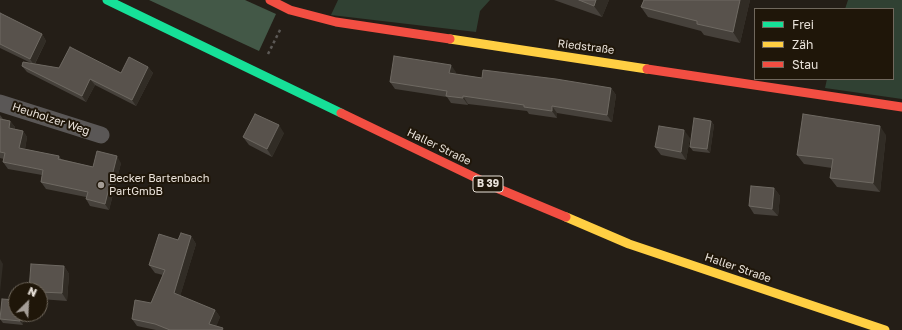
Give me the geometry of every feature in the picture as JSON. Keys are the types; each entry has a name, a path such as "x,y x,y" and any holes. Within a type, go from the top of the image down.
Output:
{"main road":[{"name":"Haller Straße","path":"107,0 499,189 629,244 885,330"},
{"name":"Riedstraße","path":"270,0 290,10 336,22 902,106"}],"street":[{"name":"Heuholzer Weg","path":"0,103 101,135"}],"path":[{"path":"259,72 290,10"}],"green space":[{"path":"149,0 245,0 276,14 259,51"},
{"path":"338,0 490,0 480,11 476,32 331,15"},
{"path":"848,0 902,0 902,99 825,88 827,80 894,80 894,8 845,8"}],"building":[{"path":"579,0 596,0 594,6"},
{"path":"644,0 740,0 733,32 697,24 697,21 641,7"},
{"path":"0,13 42,34 30,59 0,44"},
{"path":"70,47 121,73 129,57 148,67 132,100 90,79 82,96 22,66 23,62 59,68"},
{"path":"394,56 451,65 449,73 482,78 483,70 556,79 611,88 607,115 552,106 552,111 524,107 524,105 463,96 463,98 446,96 447,91 390,82"},
{"path":"255,114 279,125 267,149 243,137"},
{"path":"803,114 880,126 873,183 830,178 833,159 797,155"},
{"path":"694,118 711,121 707,149 690,147"},
{"path":"0,119 10,121 9,128 23,131 19,148 59,156 58,159 93,167 97,151 117,156 105,204 86,199 88,192 41,182 43,170 3,162 5,153 0,152"},
{"path":"659,126 684,130 681,152 655,147"},
{"path":"751,186 774,188 772,209 749,206"},
{"path":"181,233 191,236 174,293 215,310 209,324 223,328 222,330 170,330 155,324 132,319 135,300 151,303 165,270 149,265 159,234 178,240"},
{"path":"31,264 64,266 62,293 48,292 48,282 30,282"},
{"path":"2,299 8,299 8,320 0,319"}],"traffic: fast":[{"path":"107,0 341,113"}],"traffic: slow":[{"path":"450,39 647,69"},
{"path":"566,217 629,244 885,330"}],"traffic: jam":[{"path":"270,0 290,10 336,22 450,39"},
{"path":"647,69 902,107"},
{"path":"341,113 499,189 566,217"}],"place":[{"name":"Becker Bartenbach PartGmbB","path":"101,185"}]}
